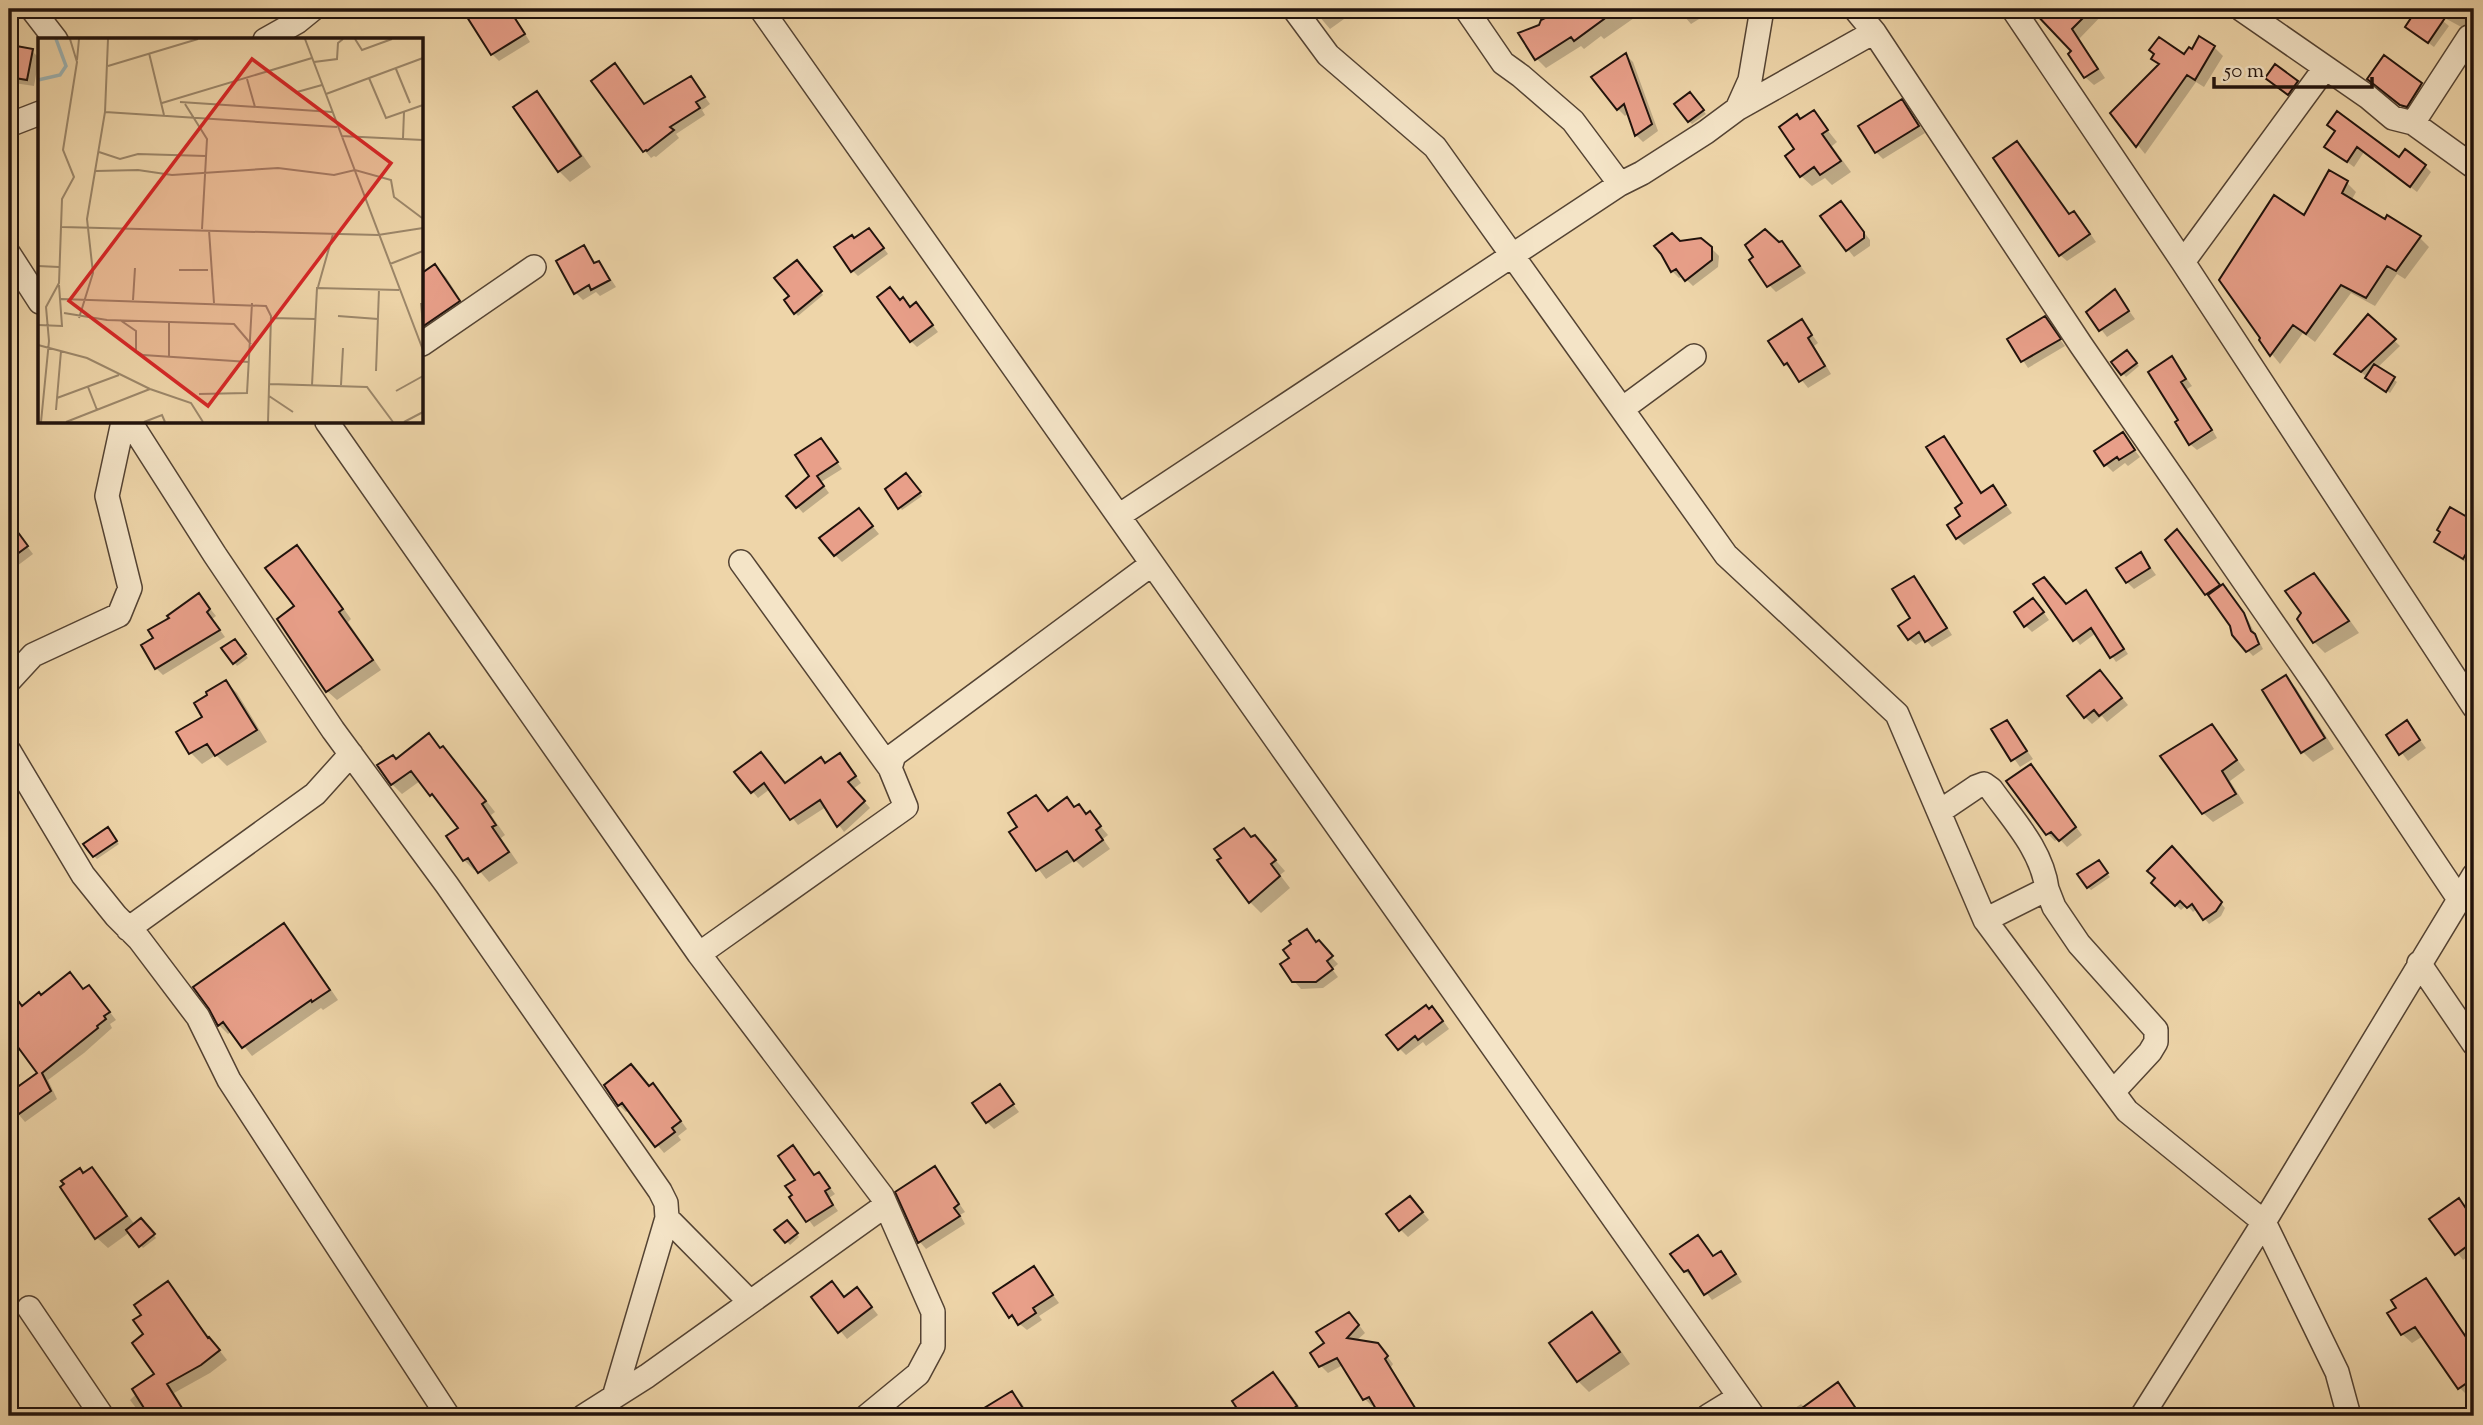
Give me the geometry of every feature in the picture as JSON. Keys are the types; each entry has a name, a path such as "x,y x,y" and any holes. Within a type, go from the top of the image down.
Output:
{"street":[{"path":"32,9 54,38"},
{"path":"269,38 297,22 313,9"},
{"path":"761,9 1753,1416"},
{"path":"1294,9 1328,55 1435,147 1726,555 1897,714 1985,920 2127,1111 2264,1222 2337,1372 2349,1416"},
{"path":"1466,9 1503,63 1573,121 1620,184"},
{"path":"1737,109 1750,80 1762,9"},
{"path":"1855,9 1874,32 2081,345 2315,684 2459,900"},
{"path":"2013,9 2183,262 2474,707"},
{"path":"2241,9 2368,97 2393,118 2413,123 2474,167"},
{"path":"1120,515 1620,184 1696,139 1737,109 1874,32"},
{"path":"2413,123 2469,37"},
{"path":"2183,262 2325,68"},
{"path":"9,125 38,114"},
{"path":"9,254 38,299"},
{"path":"424,343 534,267"},
{"path":"1622,409 1694,356"},
{"path":"9,681 33,655 119,615 131,588 107,496 122,424"},
{"path":"131,424 215,555 351,754 447,885 666,1203 667,1218 614,1397"},
{"path":"328,424 699,954 881,1196 933,1312 933,1346 918,1374 880,1412"},
{"path":"699,954 906,807 890,768 741,562"},
{"path":"890,768 894,755 1152,564"},
{"path":"9,751 83,875 198,1017 229,1080 448,1416"},
{"path":"128,929 315,794 351,754"},
{"path":"1939,812 1976,787 1984,784 1991,789 2036,852 2045,870 2047,889 2054,908 2079,944 2156,1030 2156,1042 2150,1052 2113,1092"},
{"path":"2142,1416 2264,1222 2474,875"},
{"path":"1985,920 2047,889"},
{"path":"2419,963 2474,1044"},
{"path":"584,1416 750,1303 886,1205"},
{"path":"667,1218 750,1303"},
{"path":"29,1308 102,1416"},
{"path":"1709,1416 1739,1397"}],"building":[{"path":"480,9 509,9 525,34 491,55 467,17"},
{"path":"1563,9 1596,9 1604,19 1574,41 1571,37 1535,60 1518,33 1539,25 1541,20"},
{"path":"2031,9 2092,9 2072,29 2098,69 2084,78 2068,54 2071,51"},
{"path":"2417,9 2451,9 2428,43 2405,27"},
{"path":"2199,36 2215,46 2195,80 2187,75 2136,147 2110,113 2159,64 2151,59 2154,54 2149,50 2159,37 2184,54 2189,47 2192,49"},
{"path":"11,45 33,49 27,80 9,77"},
{"path":"1626,53 1652,124 1635,136 1624,104 1617,110 1591,77"},
{"path":"2384,55 2422,83 2407,107 2400,105 2367,79"},
{"path":"615,63 644,104 691,76 705,97 696,102 700,108 670,127 674,130 643,152 591,81"},
{"path":"2275,64 2298,81 2288,95 2265,78"},
{"path":"537,91 581,156 558,172 513,107"},
{"path":"1690,92 1704,110 1688,122 1674,104"},
{"path":"1902,99 1919,126 1875,153 1858,126"},
{"path":"1814,110 1828,130 1822,134 1841,161 1820,175 1814,167 1800,177 1785,156 1794,149 1779,127 1797,114 1800,119"},
{"path":"2337,111 2399,157 2405,149 2426,165 2410,187 2357,147 2347,162 2324,147 2335,131 2327,125"},
{"path":"2017,141 2069,214 2074,211 2090,234 2059,256 1993,158"},
{"path":"2329,170 2348,181 2342,193 2385,219 2387,215 2421,236 2396,271 2387,266 2366,298 2341,285 2306,334 2293,325 2270,356 2219,280 2274,195 2304,215"},
{"path":"1841,201 1864,232 1864,238 1846,251 1820,216"},
{"path":"869,228 884,248 851,272 834,247"},
{"path":"1765,229 1779,242 1782,241 1800,266 1767,287 1749,260 1753,257 1745,245"},
{"path":"1672,233 1680,241 1701,238 1712,247 1712,260 1685,281 1676,269 1671,272 1654,246"},
{"path":"584,245 594,263 599,261 610,280 591,290 589,285 574,294 556,261"},
{"path":"797,260 822,291 794,314 784,300 789,296 774,278"},
{"path":"435,264 460,301 424,326 424,272"},
{"path":"890,287 900,300 903,297 910,307 916,302 933,325 910,342 877,297"},
{"path":"2115,289 2129,311 2099,331 2086,312"},
{"path":"2368,314 2396,339 2361,372 2334,354"},
{"path":"2045,316 2061,339 2021,362 2007,339"},
{"path":"1802,319 1812,335 1808,338 1825,366 1799,382 1768,341"},
{"path":"2127,350 2137,363 2121,375 2111,362"},
{"path":"2172,356 2186,379 2181,382 2212,430 2189,445 2175,422 2178,420 2148,372"},
{"path":"2374,364 2395,377 2386,392 2365,378"},
{"path":"2123,432 2135,450 2104,466 2094,451"},
{"path":"1944,436 1981,493 1993,485 2006,505 1956,539 1947,525 1960,516 1955,508 1962,503 1926,447"},
{"path":"821,438 838,462 817,476 824,486 796,508 786,496 809,476 795,455"},
{"path":"906,473 921,492 898,509 885,489"},
{"path":"2450,507 2474,521 2474,540 2463,559 2434,542 2440,532 2437,530"},
{"path":"859,508 873,526 834,556 819,538"},
{"path":"9,520 28,546 9,560"},
{"path":"2177,529 2220,585 2205,595 2165,540"},
{"path":"297,545 343,609 339,612 373,660 326,692 277,619 294,606 265,568"},
{"path":"2141,552 2150,568 2126,583 2116,568"},
{"path":"2314,573 2349,621 2313,643 2297,619 2301,613 2285,591"},
{"path":"1914,576 1947,628 1925,642 1919,632 1908,640 1898,626 1910,618 1892,589"},
{"path":"2044,577 2066,604 2086,590 2124,649 2110,658 2091,628 2073,641 2033,584"},
{"path":"2223,584 2244,613 2259,644 2246,652 2232,635 2230,626 2208,595"},
{"path":"199,593 210,609 207,612 220,630 155,669 141,645 153,638 148,630 169,618 167,616"},
{"path":"2033,598 2044,612 2024,627 2014,612"},
{"path":"235,639 246,654 233,664 221,648"},
{"path":"2100,670 2122,698 2099,716 2094,710 2084,718 2067,696"},
{"path":"2286,675 2325,738 2301,753 2262,690"},
{"path":"226,680 257,730 215,756 207,744 189,754 176,732 202,717 194,703"},
{"path":"2007,720 2027,751 2011,761 1991,729"},
{"path":"2407,720 2420,740 2399,755 2386,735"},
{"path":"2212,724 2237,760 2222,771 2236,794 2202,814 2160,756"},
{"path":"429,733 440,748 443,746 486,801 482,804 496,825 492,827 509,852 478,873 468,858 463,861 446,836 458,828 411,771 391,785 377,765 393,755 396,759"},
{"path":"761,752 785,783 821,757 825,763 840,753 856,776 848,782 865,801 837,827 820,800 790,820 764,783 751,793 734,772"},
{"path":"2031,764 2076,827 2059,841 2051,832 2046,835 2006,781"},
{"path":"1036,795 1048,811 1067,797 1074,807 1079,804 1086,814 1090,811 1101,826 1096,830 1103,840 1074,861 1067,851 1036,871 1009,832 1017,827 1008,813"},
{"path":"108,827 117,841 93,857 83,844"},
{"path":"1244,828 1251,837 1255,835 1276,860 1271,864 1280,876 1249,903 1217,860 1221,858 1214,849"},
{"path":"2172,846 2222,902 2216,911 2203,920 2192,904 2187,908 2180,901 2175,906 2151,883 2155,878 2147,871"},
{"path":"2099,860 2108,873 2087,888 2077,874"},
{"path":"284,923 330,990 312,1002 311,1000 242,1048 223,1022 218,1026 193,987"},
{"path":"1307,929 1316,942 1319,940 1333,956 1327,961 1333,969 1316,982 1292,982 1280,964 1289,958 1283,950 1291,944 1289,941"},
{"path":"70,972 83,989 89,985 110,1012 104,1016 106,1019 98,1028 42,1073 51,1091 16,1116 9,1106 9,1093 37,1073 9,1035 9,988 22,1006"},
{"path":"1426,1005 1429,1009 1432,1006 1443,1021 1418,1040 1415,1036 1398,1050 1386,1035"},
{"path":"631,1064 649,1086 653,1083 681,1121 672,1128 675,1132 655,1147 622,1103 618,1106 604,1085"},
{"path":"1000,1084 1014,1104 986,1123 972,1103"},
{"path":"793,1145 814,1175 819,1172 830,1188 825,1191 833,1205 806,1222 785,1186 795,1180 778,1156"},
{"path":"935,1166 959,1204 954,1208 960,1216 918,1243 895,1192"},
{"path":"92,1167 127,1216 95,1239 60,1187 64,1184 61,1181 80,1168 83,1173"},
{"path":"1410,1196 1423,1212 1399,1231 1386,1214"},
{"path":"2459,1198 2467,1210 2474,1206 2474,1241 2455,1255 2429,1219"},
{"path":"141,1218 155,1234 139,1247 126,1230"},
{"path":"787,1220 798,1233 785,1243 774,1230"},
{"path":"1698,1235 1713,1256 1721,1251 1736,1274 1704,1295 1688,1270 1684,1272 1670,1254"},
{"path":"1034,1266 1053,1295 1033,1308 1036,1313 1018,1325 1012,1315 1009,1318 993,1293"},
{"path":"2426,1278 2474,1349 2474,1378 2458,1389 2415,1327 2401,1335 2387,1313 2396,1308 2391,1300"},
{"path":"168,1281 208,1338 220,1350 201,1365 167,1384 187,1416 149,1416 132,1389 154,1374 132,1343 143,1334 133,1320 141,1315 134,1305"},
{"path":"832,1281 844,1297 857,1287 872,1307 838,1333 811,1297"},
{"path":"1349,1312 1359,1325 1347,1338 1378,1343 1388,1356 1385,1359 1420,1416 1380,1416 1369,1397 1363,1400 1337,1358 1319,1367 1310,1353 1324,1343 1316,1332"},
{"path":"1592,1312 1620,1352 1577,1382 1549,1343"},
{"path":"1273,1372 1297,1406 1282,1416 1242,1416 1232,1401"},
{"path":"1838,1382 1861,1416 1791,1416"},
{"path":"1012,1391 1024,1410 1014,1416 971,1416"}]}
